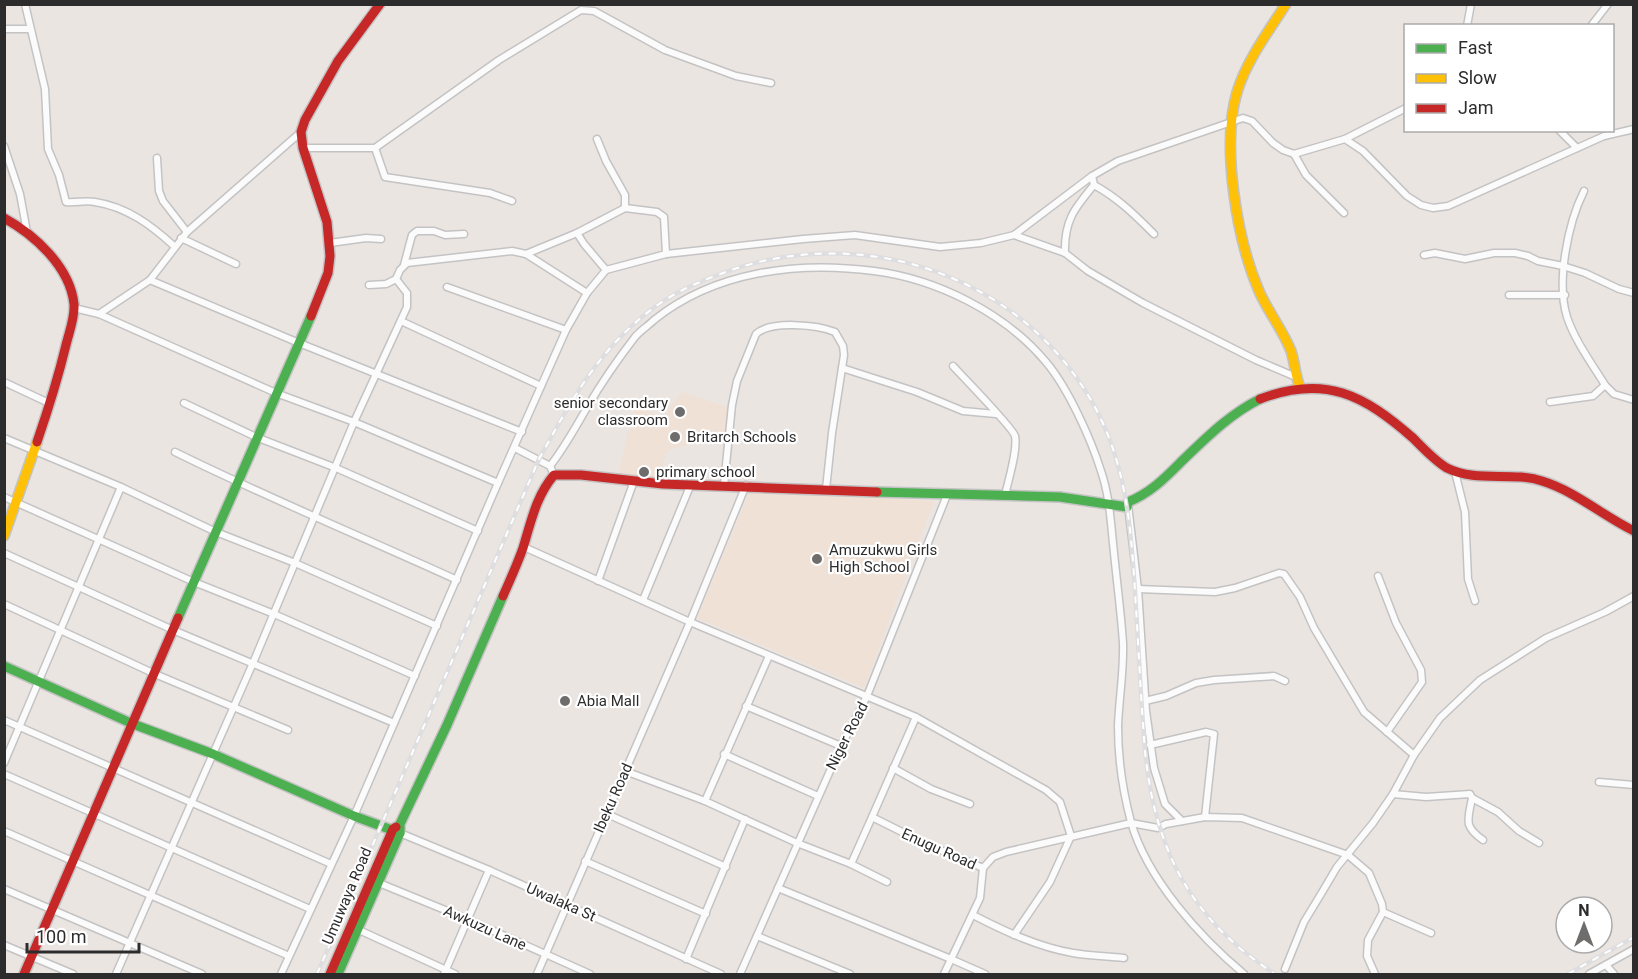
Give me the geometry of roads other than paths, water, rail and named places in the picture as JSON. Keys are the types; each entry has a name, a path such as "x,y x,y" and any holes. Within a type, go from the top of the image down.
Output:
{"street":[{"path":"25,4 45,89 48,149 59,175 66,202 96,202 127,211 155,228 174,246"},
{"path":"24,975 328,273 330,243 327,222 303,148 301,132 305,120 338,61 380,4"},
{"path":"1286,4 1244,73 1230,123 1237,215 1244,250 1272,319 1284,336 1292,354 1300,387"},
{"path":"1467,24 1472,4"},
{"path":"1593,24 1608,4"},
{"path":"303,148 375,148 498,60 580,8 594,12 665,50 736,76 771,83"},
{"path":"4,29 30,29"},
{"path":"281,975 354,816 566,330 587,294 606,270 666,254 855,235 940,246 981,243 1014,235 1092,176 1118,160 1230,123 1247,118 1273,143 1294,154 1345,139 1404,109"},
{"path":"1614,132 1634,129"},
{"path":"99,314 150,280 187,232 301,132"},
{"path":"1561,132 1577,148"},
{"path":"1345,139 1363,151 1407,196 1420,205 1433,208 1448,206 1577,148 1603,133"},
{"path":"597,139 625,195 625,208"},
{"path":"4,147 20,194 27,232"},
{"path":"375,148 385,177 490,193 512,201"},
{"path":"1294,154 1306,175 1344,213"},
{"path":"157,158 159,191 163,201 187,232"},
{"path":"1092,176 1094,184 1128,207 1154,234"},
{"path":"1065,253 1064,238 1074,209 1094,184"},
{"path":"1584,191 1570,226 1563,266 1565,307 1569,321 1605,385 1614,394 1634,400"},
{"path":"526,254 577,233 625,208 657,212 664,217 666,254"},
{"path":"4,230 7,219 45,248 70,289 74,308 51,404 4,536"},
{"path":"369,285 386,284 396,279 404,265 412,235 417,231 434,231 445,235 464,234"},
{"path":"577,233 606,270"},
{"path":"1014,235 1065,253 1088,271 1143,303 1256,360 1296,377"},
{"path":"182,238 236,264"},
{"path":"330,243 366,238 381,239"},
{"path":"404,265 433,259 512,251 526,254 587,294"},
{"path":"1424,255 1435,253 1465,259 1494,253 1515,253 1585,273 1619,289 1634,293"},
{"path":"4,666 133,724 213,754 354,816 398,828 452,718 524,547 541,493 552,470 588,405 638,333 681,301 712,287 761,272 800,267 847,267 911,278 963,298 1013,330 1047,363 1077,412 1102,472 1108,502 1123,641 1124,675 1118,727 1131,823 1142,850 1182,912 1214,949 1244,975"},
{"path":"116,975 253,663 354,422 401,321 406,307 407,293 396,279"},
{"path":"150,280 299,343 522,432"},
{"path":"447,287 566,330"},
{"path":"1509,295 1564,295"},
{"path":"74,308 99,314 276,393 354,422 498,483"},
{"path":"401,321 541,386"},
{"path":"724,485 732,405 737,381 756,334 771,326 798,326 817,327 836,332 843,346 826,489"},
{"path":"953,366 1012,429 1015,436 1005,496"},
{"path":"842,368 917,392 963,411 996,414"},
{"path":"4,382 51,404"},
{"path":"1550,402 1593,396 1605,385"},
{"path":"515,448 552,470 634,481 947,495 1047,496 1108,502 1127,507 1128,502 1147,493 1234,415 1259,400 1284,390 1300,387 1338,390 1354,395 1374,407 1445,467 1455,472 1474,476 1517,476 1540,480 1634,531"},
{"path":"184,403 256,437 336,468 478,531"},
{"path":"4,438 436,626"},
{"path":"175,452 237,483 457,580"},
{"path":"1455,472 1465,512 1468,579 1475,601"},
{"path":"598,581 634,481"},
{"path":"643,600 691,484"},
{"name":"Ibeku Road","path":"537,975 690,622 746,485"},
{"path":"4,762 121,487"},
{"name":"Niger Road","path":"740,975 818,796 867,696 947,495"},
{"path":"4,497 194,582 274,614 415,676"},
{"path":"1128,502 1138,589 1150,745 1165,804 1182,821"},
{"path":"524,547 690,622 916,717 1046,790 1060,802 1071,836 1050,882 1014,935"},
{"path":"4,553 173,630 394,723"},
{"path":"1138,589 1215,592 1279,573 1284,574 1300,597 1314,628 1364,712 1414,755"},
{"path":"1378,576 1396,623 1423,678 1387,732"},
{"path":"1285,969 1304,922 1338,867 1374,823 1414,755 1440,718 1480,680 1546,638 1605,612 1634,596"},
{"path":"4,604 155,674 288,730"},
{"path":"705,801 769,656"},
{"path":"1145,701 1166,696 1196,683 1214,680 1274,676 1286,681"},
{"path":"746,706 841,746"},
{"path":"851,864 916,717"},
{"path":"4,720 331,864"},
{"path":"1150,745 1206,732 1214,734 1205,817"},
{"path":"724,754 818,796"},
{"path":"893,768 931,789 970,804"},
{"path":"625,771 705,801 797,843 851,864 887,882"},
{"path":"4,774 310,909"},
{"path":"1599,782 1634,785"},
{"path":"1393,794 1426,797 1470,794 1472,798 1498,812 1520,831 1539,843"},
{"path":"1472,798 1469,829 1483,840"},
{"path":"607,814 726,867"},
{"name":"Enugu Road","path":"872,817 926,844 982,867 980,898 944,975"},
{"path":"982,867 993,857 1006,852 1131,823 1158,828 1166,824 1205,817 1242,818 1348,855 1369,873 1383,912 1368,940 1367,956 1375,974"},
{"path":"686,959 746,819"},
{"name":"Uwalaka St","path":"398,828 722,975"},
{"name":"Umuwaya Road","path":"338,975 380,883 398,828"},
{"name":"Umuwaya Road","path":"330,975 398,828"},
{"path":"4,831 289,956"},
{"path":"585,861 706,914"},
{"path":"445,973 489,870"},
{"name":"Awkuzu Lane","path":"380,883 467,919 590,975"},
{"path":"778,888 985,975"},
{"path":"4,889 202,975"},
{"path":"1383,912 1431,933"},
{"path":"973,915 1014,935 1040,944 1072,953 1124,958"},
{"path":"359,930 445,973 455,975"},
{"path":"757,936 850,975"},
{"path":"4,945 73,975"},
{"path":"1589,975 1634,949"},
{"path":"1606,965 1614,975"}],"railway":[{"path":"317,974 539,459 587,378 601,359 633,325 660,303 686,288 723,273 777,258 831,253 885,258 937,272 986,295 1030,326 1068,366 1098,413 1116,460 1127,509 1133,558 1145,751 1158,820 1168,851 1199,905 1220,930 1245,953 1275,974"},
{"path":"1568,974 1634,937"}],"place":[{"name":"senior secondary classroom","path":"680,412"},
{"name":"Britarch Schools","path":"675,437"},
{"name":"primary school","path":"644,472"},
{"name":"Amuzukwu Girls High School","path":"817,559"},
{"name":"Abia Mall","path":"565,701"}]}
